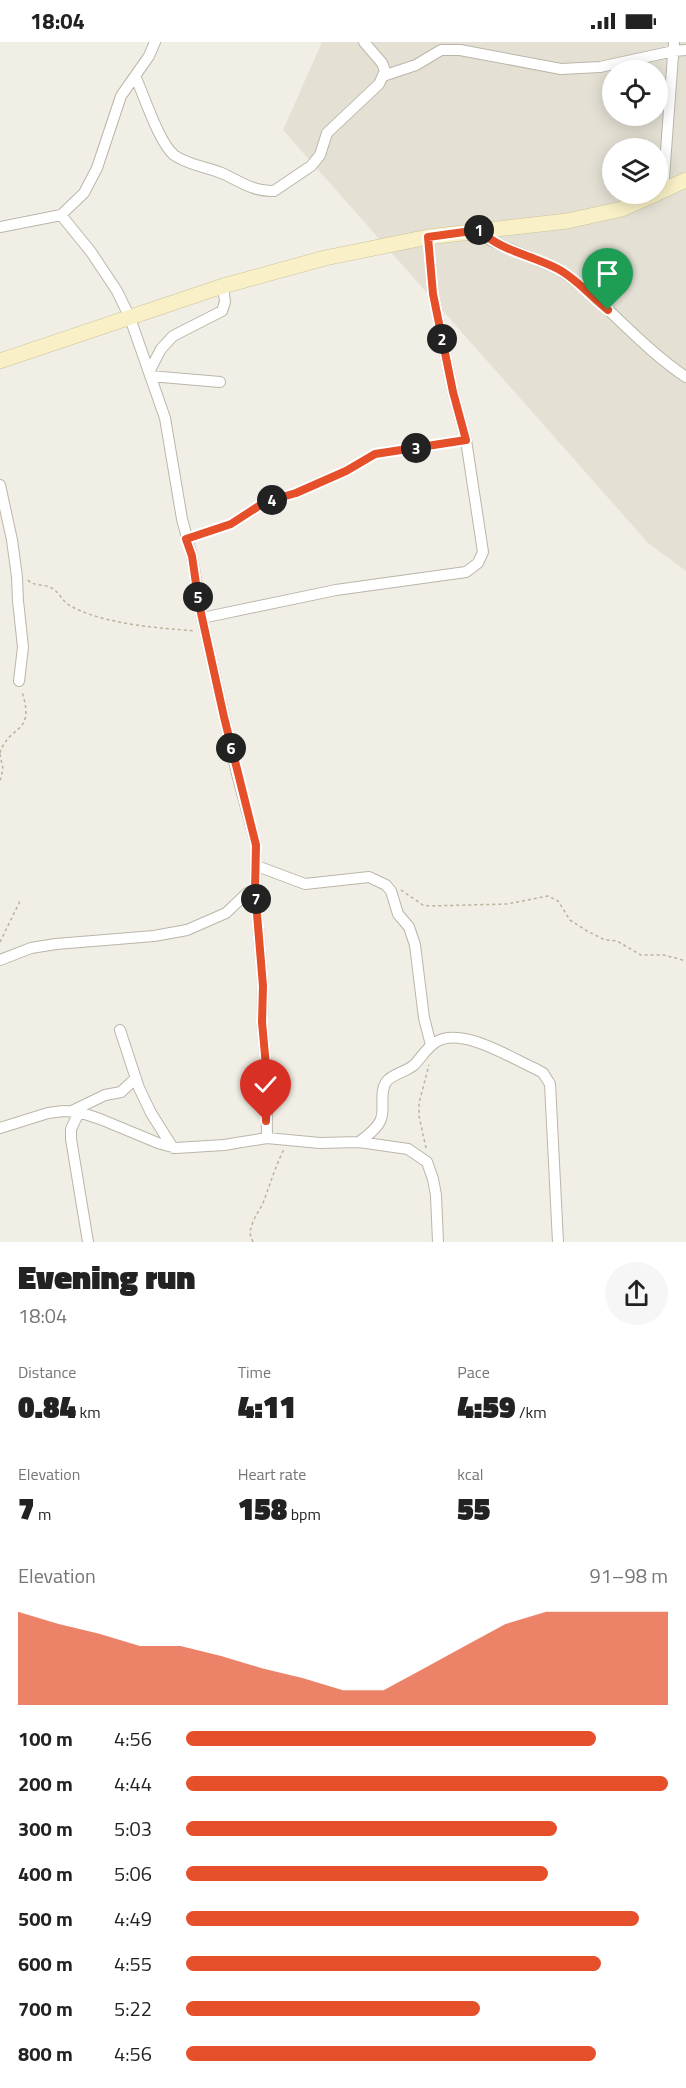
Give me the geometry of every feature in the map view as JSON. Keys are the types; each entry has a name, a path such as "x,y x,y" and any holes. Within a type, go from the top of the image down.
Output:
{"main road":[{"path":"668,188 686,180"},
{"path":"0,361 223,286 325,258 428,237 567,221 622,209 633,204"}],"street":[{"path":"0,227 61,214 84,193 97,168 122,96 149,56 155,42"},
{"path":"135,76 161,136 167,148 175,156 224,174 253,189 268,192 274,191 310,166 320,155 327,133 379,84 385,71 382,63 364,42"},
{"path":"383,76 416,65 445,49 561,69 600,67 674,46 686,50"},
{"path":"665,138 674,46"},
{"path":"61,214 91,252 117,291 130,318 165,418 186,539 192,556 201,618 256,845 255,890 263,986 262,1022 266,1066 267,1138"},
{"path":"479,230 490,240 567,274 650,351 686,377"},
{"path":"201,618 336,590 466,572 478,563 483,552 466,440 453,392 433,294 428,237"},
{"path":"150,374 161,349 173,336 222,311 225,302 223,286"},
{"path":"150,374 220,382"},
{"path":"0,485 16,565 23,646 19,681"},
{"path":"256,866 305,884 369,877 386,885 391,891 398,914 409,927 415,945 428,1048"},
{"path":"0,960 31,948 154,936 187,930 226,913 247,893 255,890"},
{"path":"120,1030 136,1078 151,1113 173,1148"},
{"path":"359,1143 382,1118 384,1089 387,1082 412,1066 428,1048 445,1037 480,1042 536,1069 548,1079 558,1242"},
{"path":"88,1242 75,1176 71,1139 75,1112 105,1095 121,1092 136,1078"},
{"path":"0,1128 48,1113 75,1112 173,1148 224,1145 267,1138 320,1143 359,1143 408,1149 427,1162 436,1195 438,1242"}],"path":[{"path":"186,539 231,524 265,502 296,493 346,471 375,454 466,440"},
{"path":"16,565 29,583 53,589 68,605 107,620 180,631 205,632"},
{"path":"0,781 3,769 0,753 2,746 22,727 26,719 27,708 19,681"},
{"path":"386,885 405,892 423,905 429,906 507,904 545,895 558,901 567,917 586,932 605,940 618,941 641,954 664,955 686,961"},
{"path":"0,942 21,899"},
{"path":"427,1162 427,1151 419,1116 420,1094 429,1066 428,1048"},
{"path":"253,1242 249,1232 252,1222 288,1141"}],"shaded area":[{"path":"322,42 686,42 686,571 648,543 283,130"}],"route":[{"path":"266,1121 262,955 255,890 256,845 237,774 199,604 192,556 186,539 231,524 265,502 296,493 318,481 346,471 375,454 466,440 453,392 433,294 428,237 479,230 490,240 567,274 608,310"}]}
